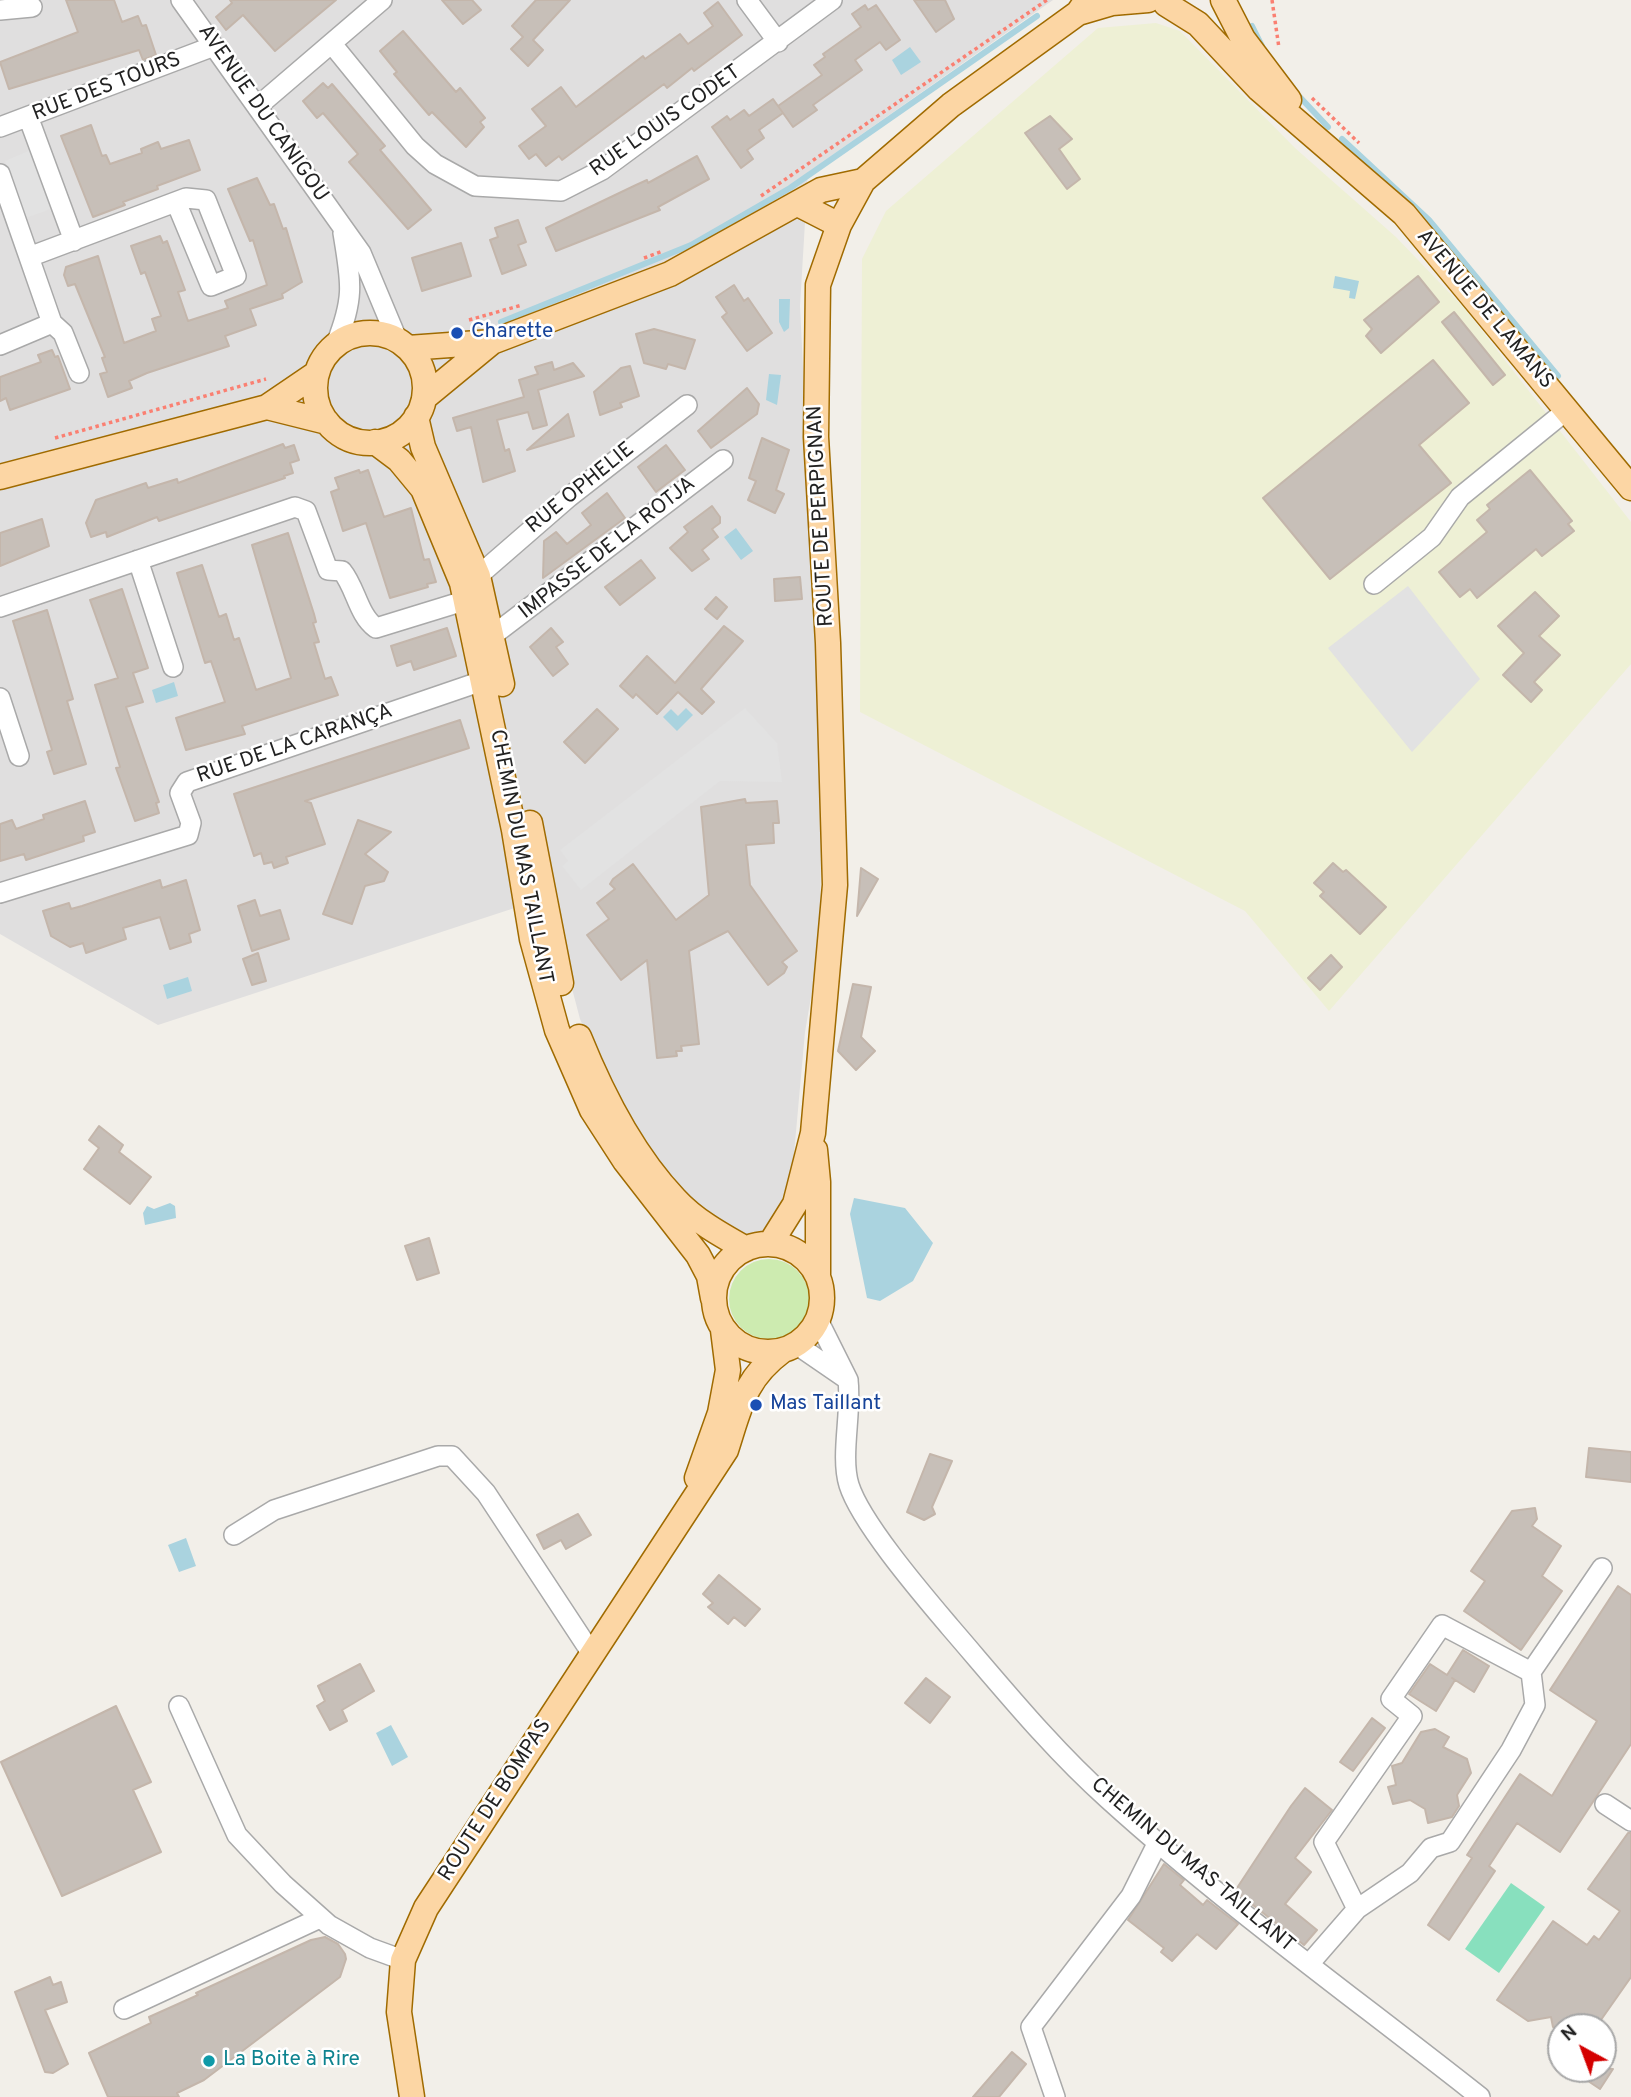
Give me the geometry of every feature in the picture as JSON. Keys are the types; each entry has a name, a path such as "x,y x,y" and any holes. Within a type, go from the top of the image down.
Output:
{"main road":[{"name":"ROUTE DE PERPIGNAN","path":"758,1246 795,1204 813,1133 835,885 828,643 816,436 818,285 839,225 863,181 951,105 1083,6 1126,0 1191,0"},
{"name":"AVENUE DE LAMANS","path":"1223,0 1243,40 1325,144"},
{"name":"AVENUE DE LAMANS","path":"1157,2 1198,24 1259,89 1404,214 1631,488"},
{"path":"492,342 420,407 405,430 375,442 357,441 340,434 327,422 318,407 315,390 317,373 324,357 336,344 366,332 403,344 492,342 670,274 821,190 863,181"},
{"path":"798,204 839,225"},
{"path":"403,344 422,371 420,407"},
{"path":"0,477 267,407 317,373"},
{"path":"267,407 327,422"},
{"name":"CHEMIN DU MAS TAILLANT","path":"420,407 423,447 478,576 552,945 568,1011 613,1109 645,1162 676,1200 722,1236 758,1246"},
{"name":"CHEMIN DU MAS TAILLANT","path":"375,442 399,460 423,489 467,600 485,681 532,939 557,1030 592,1110 625,1161 698,1255 709,1276 713,1298"},
{"name":"ROUTE DE PERPIGNAN","path":"813,1133 818,1182 818,1275"},
{"path":"758,1246 798,1253 818,1275 822,1290 818,1320 790,1348 763,1365 746,1388 726,1450 674,1533 692,1492 720,1413 729,1370 723,1330 716,1315 713,1298 723,1268 758,1246"},
{"path":"723,1330 735,1342 750,1350 766,1353 790,1348"},
{"name":"ROUTE DE BOMPAS","path":"412,2097 399,2012 403,1960 426,1908 674,1533"}],"street":[{"name":"AVENUE DU CANIGOU","path":"181,0 360,253 403,344"},
{"path":"257,107 382,0"},
{"path":"747,0 778,42"},
{"name":"RUE LOUIS CODET","path":"331,44 415,146 435,164 475,186 561,191 602,170 832,0"},
{"path":"0,10 32,7"},
{"name":"RUE DES TOURS","path":"0,128 214,46"},
{"path":"29,119 74,241"},
{"path":"0,174 52,323 63,333 79,373"},
{"path":"29,257 176,202"},
{"name":"AVENUE DU CANIGOU","path":"336,344 349,310 351,288 342,229"},
{"path":"0,345 52,323"},
{"name":"RUE OPHELIE","path":"478,576 569,498 687,405"},
{"path":"1374,584 1432,537 1460,497 1567,410"},
{"name":"IMPASSE DE LA ROTJA","path":"492,636 723,460"},
{"path":"0,607 295,507 306,511 328,570 342,571 351,583 367,622 376,628 467,600"},
{"path":"138,560 173,667"},
{"name":"RUE DE LA CARANÇA","path":"0,894 188,835 191,823 180,793 187,782 485,681"},
{"path":"0,698 19,756"},
{"path":"818,1320 848,1380"},
{"path":"790,1348 848,1380"},
{"name":"CHEMIN DU MAS TAILLANT","path":"848,1380 851,1407 846,1455 849,1484 866,1517 927,1600 1046,1739 1158,1842 1480,2097"},
{"path":"234,1535 274,1510 438,1456 452,1456 486,1493 592,1654"},
{"path":"1310,1963 1357,1909 1410,1873 1431,1848 1450,1842 1511,1750 1535,1704 1531,1672 1602,1568"},
{"path":"1357,1909 1324,1842 1412,1716 1391,1699 1442,1625 1531,1672"},
{"path":"179,1706 237,1835 283,1884 320,1918 370,1948 403,1960"},
{"path":"1605,1804 1631,1821"},
{"path":"1055,2097 1031,2027 1131,1896 1158,1842"},
{"path":"124,2009 320,1918"}],"path":[{"path":"755,200 1047,0"},
{"path":"639,260 664,250"},
{"path":"458,323 524,304"},
{"path":"52,439 272,377"}],"shaded area":[{"path":"0,0 1053,0 808,172 800,306 822,759 820,945 805,1032 791,1187 764,1234 750,1236 729,1232 687,1200 620,1111 580,1019 548,897 158,1025 0,934"},
{"path":"31,150 53,208 26,218 5,161"},
{"path":"1408,586 1480,679 1412,752 1328,648"},
{"path":"745,708 777,743 782,782 720,781 581,890 562,866 568,861 560,850"}],"green space":[{"path":"1156,23 1180,31 1295,148 1396,237 1465,309 1631,522 1631,664 1329,1011 1245,911 860,712 862,259 886,211 1098,28"},
{"path":"769,1259 784,1262 797,1271 806,1284 809,1299 806,1314 797,1327 784,1336 769,1339 754,1336 741,1327 732,1314 729,1299 732,1284 741,1271 754,1262"},
{"path":"1511,1883 1545,1907 1499,1973 1465,1949"}],"water":[{"path":"910,47 921,62 901,75 892,60"},
{"path":"1335,276 1359,281 1355,299 1349,298 1350,291 1333,288"},
{"path":"779,299 790,299 789,328 784,332 779,322"},
{"path":"769,374 781,375 777,405 766,400"},
{"path":"736,528 753,551 741,560 724,537"},
{"path":"174,682 178,696 156,703 152,690"},
{"path":"686,708 693,715 677,731 663,717 671,709 678,716"},
{"path":"188,977 192,991 167,999 163,985"},
{"path":"854,1198 905,1208 933,1243 913,1281 880,1301 867,1298 850,1214"},
{"path":"170,1203 175,1206 176,1218 145,1225 143,1213 147,1206 154,1209"},
{"path":"186,1538 196,1566 179,1572 168,1545"},
{"path":"391,1725 408,1757 392,1766 376,1733"}],"building":[{"path":"66,0 114,0 122,22 138,16 142,26 146,25 156,55 143,60 139,50 9,89 0,62 78,32"},
{"path":"230,0 336,0 275,51 243,15 226,30 216,17 232,3"},
{"path":"442,0 472,0 481,10 463,24"},
{"path":"536,0 570,0 533,40 543,50 528,66 511,49 523,37 512,26"},
{"path":"914,0 945,0 954,19 936,32"},
{"path":"718,2 742,35 667,88 664,84 562,160 559,156 546,166 536,154 529,159 519,146 546,126 532,109 561,87 576,107 643,56 645,59 680,34 688,44 713,26 704,13"},
{"path":"865,5 868,10 876,5 900,40 886,50 880,42 855,60 862,70 813,105 817,110 793,127 778,106 822,75 814,65 825,57 823,54 861,27 852,14"},
{"path":"403,31 456,92 460,88 485,118 480,122 484,127 466,147 432,112 429,115 394,74 397,72 380,51"},
{"path":"323,83 328,88 332,84 385,146 380,150 431,210 408,229 349,162 358,154 323,113 317,118 303,101"},
{"path":"773,99 783,113 759,130 764,138 747,150 753,159 741,168 712,127 727,116 730,120 744,110 749,116"},
{"path":"1050,116 1072,139 1059,149 1080,179 1067,189 1025,133"},
{"path":"91,125 102,156 106,155 110,164 142,153 141,149 158,142 161,149 189,140 200,170 157,186 158,189 123,202 125,205 93,217 61,136"},
{"path":"697,156 709,179 658,207 660,210 556,251 546,228 647,180 648,183"},
{"path":"257,178 270,205 274,204 283,229 286,228 302,282 282,294 283,298 250,309 256,325 225,336 229,346 147,373 129,381 132,388 108,397 100,374 107,372 102,358 105,357 75,284 68,286 64,275 66,267 98,256 124,343 156,331 152,319 161,316 145,272 141,274 131,246 160,236 163,243 167,241 185,290 178,292 188,321 228,308 225,301 267,285 253,240 250,241 228,189"},
{"path":"518,220 526,242 518,245 526,265 502,274 490,240 498,237 495,228"},
{"path":"461,243 471,276 422,291 412,258"},
{"path":"1418,276 1439,302 1381,353 1366,336 1372,329 1364,320"},
{"path":"734,285 744,301 748,298 772,333 747,351 722,317 727,313 716,297"},
{"path":"1454,312 1505,375 1493,385 1442,322"},
{"path":"654,329 695,340 685,369 668,364 666,369 644,363 636,334"},
{"path":"52,350 55,357 58,356 70,389 10,410 6,398 0,401 0,377 41,362 38,355"},
{"path":"1433,360 1469,403 1419,445 1451,483 1330,579 1263,498"},
{"path":"552,362 554,370 573,363 584,376 538,390 547,425 533,429 528,412 497,420 505,451 509,449 515,471 483,482 471,427 457,431 453,418 524,397 519,380 538,374 535,367"},
{"path":"630,366 639,396 620,403 622,407 600,415 594,392 621,368"},
{"path":"747,388 759,404 757,414 711,448 698,431"},
{"path":"568,414 574,436 527,450"},
{"path":"762,438 789,450 776,490 784,494 775,513 748,500 756,481 749,478"},
{"path":"283,444 285,448 294,445 299,460 290,463 293,473 284,476 285,478 159,521 157,517 107,537 106,532 91,537 86,523 96,500 146,483 148,488 177,479 178,483"},
{"path":"666,445 685,470 656,492 638,467"},
{"path":"359,470 360,473 368,470 384,517 411,508 424,560 429,559 436,582 390,598 366,523 343,531 331,492 339,489 335,478"},
{"path":"1530,470 1572,521 1568,524 1574,531 1542,556 1536,549 1477,598 1470,589 1460,597 1439,572 1487,532 1477,520 1490,509 1487,505"},
{"path":"607,493 625,518 543,578 544,541 556,532 567,544 591,525 582,513"},
{"path":"712,506 720,517 720,523 712,529 718,537 702,550 709,559 692,571 670,548 688,532 684,527"},
{"path":"42,519 49,546 0,566 0,533"},
{"path":"288,533 314,614 316,622 313,623 319,642 314,643 325,679 331,677 338,695 242,726 245,734 186,750 176,718 225,702 211,661 205,663 177,573 202,565 219,617 226,614 234,640 239,638 256,690 291,678 252,545"},
{"path":"641,560 655,578 620,605 605,587"},
{"path":"800,577 802,599 775,601 774,579"},
{"path":"122,589 148,668 133,673 143,702 126,707 159,802 156,803 159,813 135,821 116,768 120,767 95,685 118,678 90,600"},
{"path":"1535,592 1559,616 1539,636 1560,655 1534,682 1542,690 1531,702 1503,675 1524,653 1498,626"},
{"path":"716,597 727,607 717,619 705,609"},
{"path":"47,610 73,699 67,701 86,764 54,774 47,752 52,750 13,621"},
{"path":"724,626 743,641 701,689 714,702 702,714 678,692 657,714 636,694 633,698 620,686 647,656 675,683"},
{"path":"447,628 456,656 414,670 411,661 397,666 391,646"},
{"path":"551,628 563,642 556,647 568,664 553,676 530,647"},
{"path":"597,709 618,729 585,763 564,742"},
{"path":"460,720 469,748 305,801 311,803 325,844 286,857 288,863 274,868 272,862 264,864 261,853 254,856 234,794"},
{"path":"745,799 746,803 777,801 779,823 773,823 774,843 746,845 750,885 797,951 782,962 787,967 784,973 768,985 728,931 689,951 699,1044 681,1046 682,1051 676,1051 677,1056 657,1058 647,960 621,980 587,935 609,919 597,903 615,889 610,884 613,879 633,864 676,920 709,895 701,807"},
{"path":"85,801 95,832 83,836 84,841 26,860 24,854 0,861 0,824 12,820 16,829 44,819 43,815"},
{"path":"358,820 391,832 365,854 388,872 384,881 365,886 352,924 323,914"},
{"path":"1333,863 1343,872 1346,870 1386,907 1360,934 1320,896 1324,892 1314,883"},
{"path":"861,868 878,879 857,916"},
{"path":"160,880 162,888 186,880 200,930 189,934 191,942 170,949 160,917 123,928 126,939 86,953 83,943 70,947 51,936 43,911 69,903 71,909"},
{"path":"255,900 260,916 280,910 289,939 252,951 238,906"},
{"path":"258,953 266,981 252,985 243,959"},
{"path":"1331,955 1342,967 1320,990 1308,978"},
{"path":"853,984 871,987 861,1037 875,1051 856,1070 838,1051"},
{"path":"99,1126 123,1145 119,1152 151,1177 130,1204 84,1169 99,1148 89,1140"},
{"path":"429,1238 439,1273 417,1280 405,1246"},
{"path":"1589,1448 1631,1452 1631,1482 1586,1477"},
{"path":"930,1454 952,1461 932,1507 935,1514 924,1520 907,1512"},
{"path":"1535,1508 1537,1519 1532,1526 1561,1546 1542,1576 1562,1591 1521,1650 1464,1611 1485,1581 1471,1571 1512,1511"},
{"path":"578,1514 591,1535 566,1549 561,1540 544,1549 537,1535"},
{"path":"719,1575 760,1609 745,1626 734,1617 728,1624 708,1607 713,1603 703,1594"},
{"path":"1618,1586 1631,1595 1631,1744 1560,1852 1517,1823 1489,1866 1495,1871 1449,1940 1428,1925 1472,1858 1467,1855 1520,1774 1552,1796 1597,1721 1550,1690"},
{"path":"1463,1650 1489,1666 1474,1692 1452,1678 1455,1680 1436,1711 1409,1694 1430,1664 1447,1675"},
{"path":"360,1664 374,1691 342,1710 347,1721 330,1730 317,1706 325,1701 318,1686"},
{"path":"926,1678 950,1697 930,1723 905,1703"},
{"path":"116,1706 151,1782 133,1790 161,1852 62,1896 1,1762"},
{"path":"1372,1718 1385,1728 1353,1771 1340,1762"},
{"path":"1435,1729 1449,1737 1443,1747 1467,1759 1471,1773 1457,1795 1459,1806 1452,1817 1428,1823 1425,1809 1410,1800 1393,1804 1388,1787 1396,1785 1392,1766 1402,1763 1421,1732"},
{"path":"1305,1788 1332,1810 1295,1858 1311,1872 1285,1904 1317,1930 1304,1945 1235,1891"},
{"path":"1628,1833 1631,1833 1631,1977 1606,2013 1547,2013 1547,2018 1528,2021 1497,2000 1553,1921 1587,1945 1594,1936 1599,1940 1620,1911 1588,1889"},
{"path":"1164,1864 1184,1880 1180,1885 1203,1905 1207,1900 1238,1924 1216,1949 1197,1934 1172,1961 1161,1952 1164,1948 1128,1920"},
{"path":"325,1937 338,1944 345,1954 340,1977 204,2080 177,2093 179,2097 108,2097 89,2053 151,2023 149,2017 198,1995 196,1993 311,1940"},
{"path":"50,1977 53,1985 61,1982 67,2002 45,2010 68,2064 53,2073 45,2072 15,1992"},
{"path":"1012,2052 1026,2064 999,2097 973,2097"},
{"path":"1591,2083 1604,2083 1600,2089"}],"waterway":[{"path":"501,322 691,245 790,188 1037,16"},
{"path":"1252,26 1262,46"},
{"path":"1297,94 1328,127"},
{"path":"1342,139 1429,220 1558,376"}],"place":[{"name":"Charette","path":"457,333"},
{"name":"Mas Taillant","path":"756,1405"},
{"name":"La Boite à Rire","path":"209,2061"}]}
